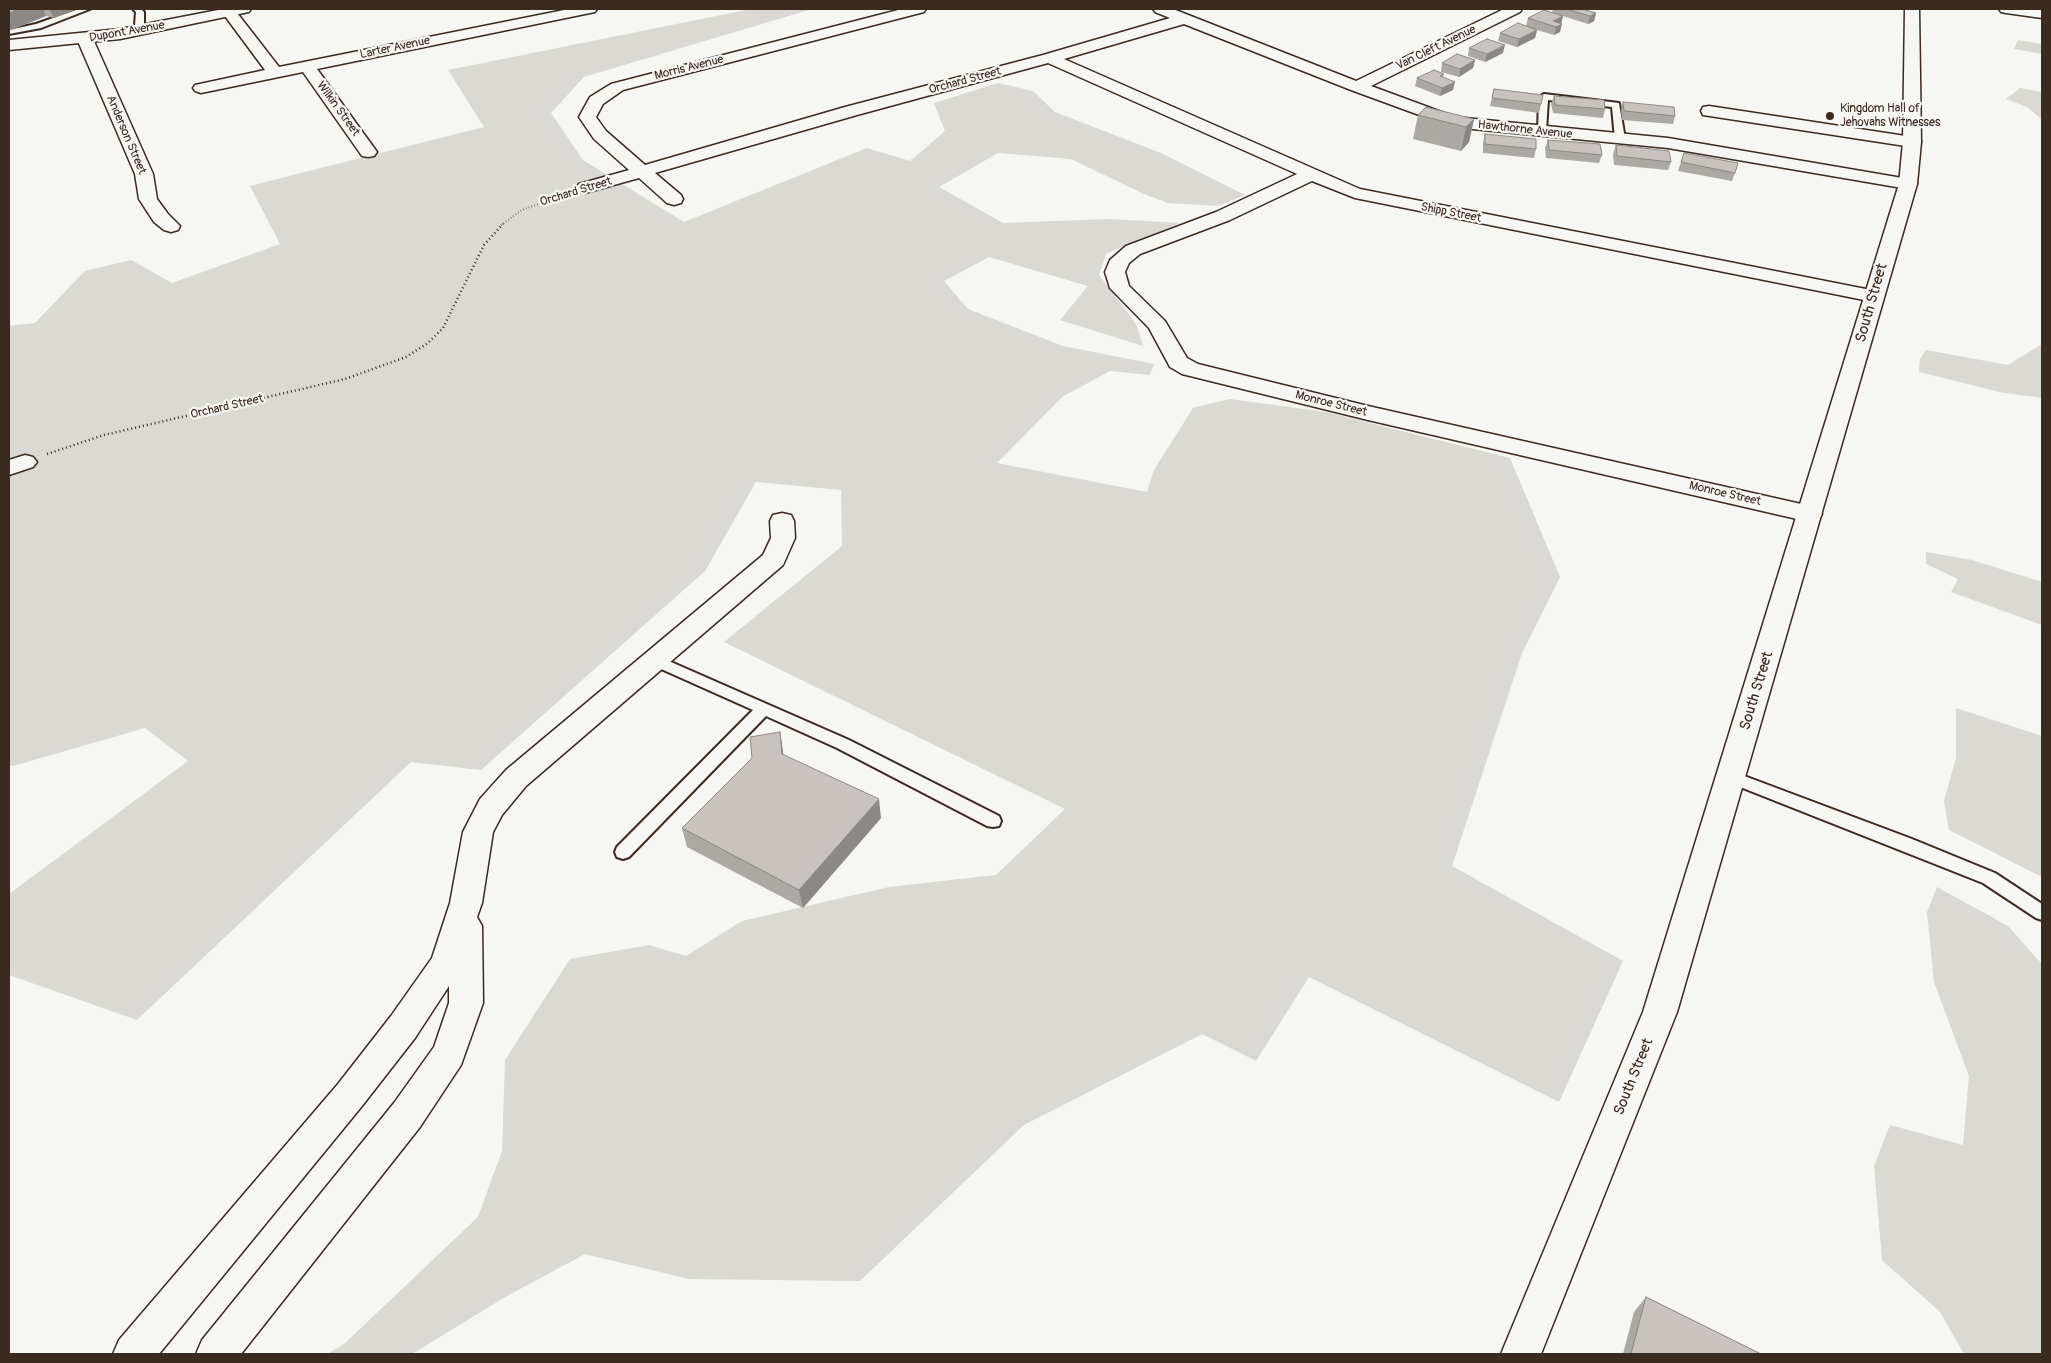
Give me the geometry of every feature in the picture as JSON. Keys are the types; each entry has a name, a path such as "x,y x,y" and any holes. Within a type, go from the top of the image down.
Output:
{"street":[{"name":"Larter Avenue","path":"201,88 590,9"},
{"name":"Morris Avenue","path":"674,198 600,135 587,117 596,101 617,87 919,9"},
{"name":"Hawthorne Avenue","path":"1160,9 1357,87 1452,122 1668,144 1908,184"},
{"name":"Van Cleft Avenue","path":"1357,87 1515,9"},
{"name":"South Street","path":"1521,1354 1660,1012 1908,184 1912,142 1912,9"},
{"path":"2006,9 2042,14"},
{"name":"Dupont Avenue","path":"9,45 85,39 141,30 236,10"},
{"path":"236,10 275,73"},
{"name":"Orchard Street","path":"586,188 851,111 1049,58 1184,18"},
{"name":"Anderson Street","path":"85,39 144,174 148,199 161,218 172,226"},
{"name":"Shipp Street","path":"1049,58 1309,175 1368,197 1874,296"},
{"name":"Wilkin Street","path":"307,66 368,152"},
{"path":"1709,111 1912,142"},
{"name":"Monroe Street","path":"1309,175 1223,216 1133,250 1120,260 1115,272 1120,288 1158,325 1178,362 1190,369 1368,413 1810,514"},
{"path":"133,1354 350,1095 404,1027 446,964 466,903 478,832 491,807 516,778 774,558 783,538 782,520"},
{"path":"216,1354 407,1115 450,1054 466,1003 466,903"}],"lane":[{"path":"9,32 38,26 86,9"},
{"path":"137,9 140,12 139,25 141,30"},
{"path":"1541,132 1544,97 1616,105 1620,139"},
{"path":"655,660 843,744 993,820"},
{"path":"624,852 764,709"},
{"path":"1731,777 1989,878 2042,913"}],"path":[{"name":"Orchard Street","path":"17,465 104,436 345,379 406,357 428,343 443,328 484,245 501,224 522,210 554,196 586,188"}],"shaded area":[{"path":"751,9 812,9 584,77 551,113 583,160 684,222 867,148 910,161 945,131 934,103 998,83 1033,91 1055,112 1161,153 1245,195 1218,206 1168,203 1144,194 1071,159 998,153 939,187 1003,223 1109,219 1180,223 1106,254 1099,275 1136,324 1143,346 1060,320 1088,286 989,257 944,281 968,309 1063,346 1154,364 1150,375 1110,371 1062,397 997,463 1147,492 1154,470 1193,408 1230,399 1326,412 1510,458 1560,577 1522,653 1452,866 1623,961 1559,1102 1309,977 1256,1061 1202,1034 1024,1125 860,1281 689,1279 585,1254 507,1296 412,1354 327,1354 344,1344 478,1217 502,1151 505,1060 570,959 649,945 686,956 742,921 889,887 996,875 1065,809 724,642 842,546 841,490 756,482 705,571 481,770 411,762 137,1020 9,975 9,894 188,761 145,728 13,766 9,765 9,326 35,323 85,271 131,260 172,283 280,244 250,186 484,127 448,70"},
{"path":"2018,40 2042,44 2042,54 2014,49"},
{"path":"2020,88 2042,92 2042,120 2027,107 2006,99"},
{"path":"2042,344 2042,398 1999,392 1919,372 1920,359 1926,350 2008,365"},
{"path":"1926,552 1972,560 2042,582 2042,625 1951,592 1958,579 1926,564"},
{"path":"1956,708 2042,736 2042,877 1949,830 1944,801 1956,758"},
{"path":"1937,887 2008,926 2042,964 2042,1354 1964,1354 1940,1312 1882,1260 1874,1166 1890,1125 1963,1145 1969,1076 1934,982 1927,912"}],"building":[{"path":"9,9 19,9 9,13"},
{"path":"1566,9 1582,9 1596,13 1590,16"},
{"path":"1544,10 1563,16 1553,21 1562,24 1556,27 1528,18"},
{"path":"1518,23 1537,30 1519,39 1500,33"},
{"path":"1487,39 1505,45 1487,54 1469,48"},
{"path":"1457,54 1475,60 1460,69 1442,63"},
{"path":"1434,70 1444,74 1440,76 1455,82 1442,88 1417,78"},
{"path":"1494,89 1543,95 1541,104 1492,98"},
{"path":"1554,96 1604,100 1605,109 1555,105"},
{"path":"1623,102 1674,107 1675,116 1624,111"},
{"path":"1426,107 1474,119 1466,127 1418,115"},
{"path":"1485,134 1536,139 1536,149 1485,144"},
{"path":"1548,140 1600,144 1602,155 1549,150"},
{"path":"1616,145 1669,151 1671,162 1617,156"},
{"path":"1684,153 1738,163 1735,173 1681,162"},
{"path":"780,732 782,754 879,799 799,890 682,828 752,758 750,737"},
{"path":"1646,1297 1761,1354 1631,1354"}],"place":[{"name":"Kingdom Hall of Jehovahs Witnesses","path":"1830,116"}]}
